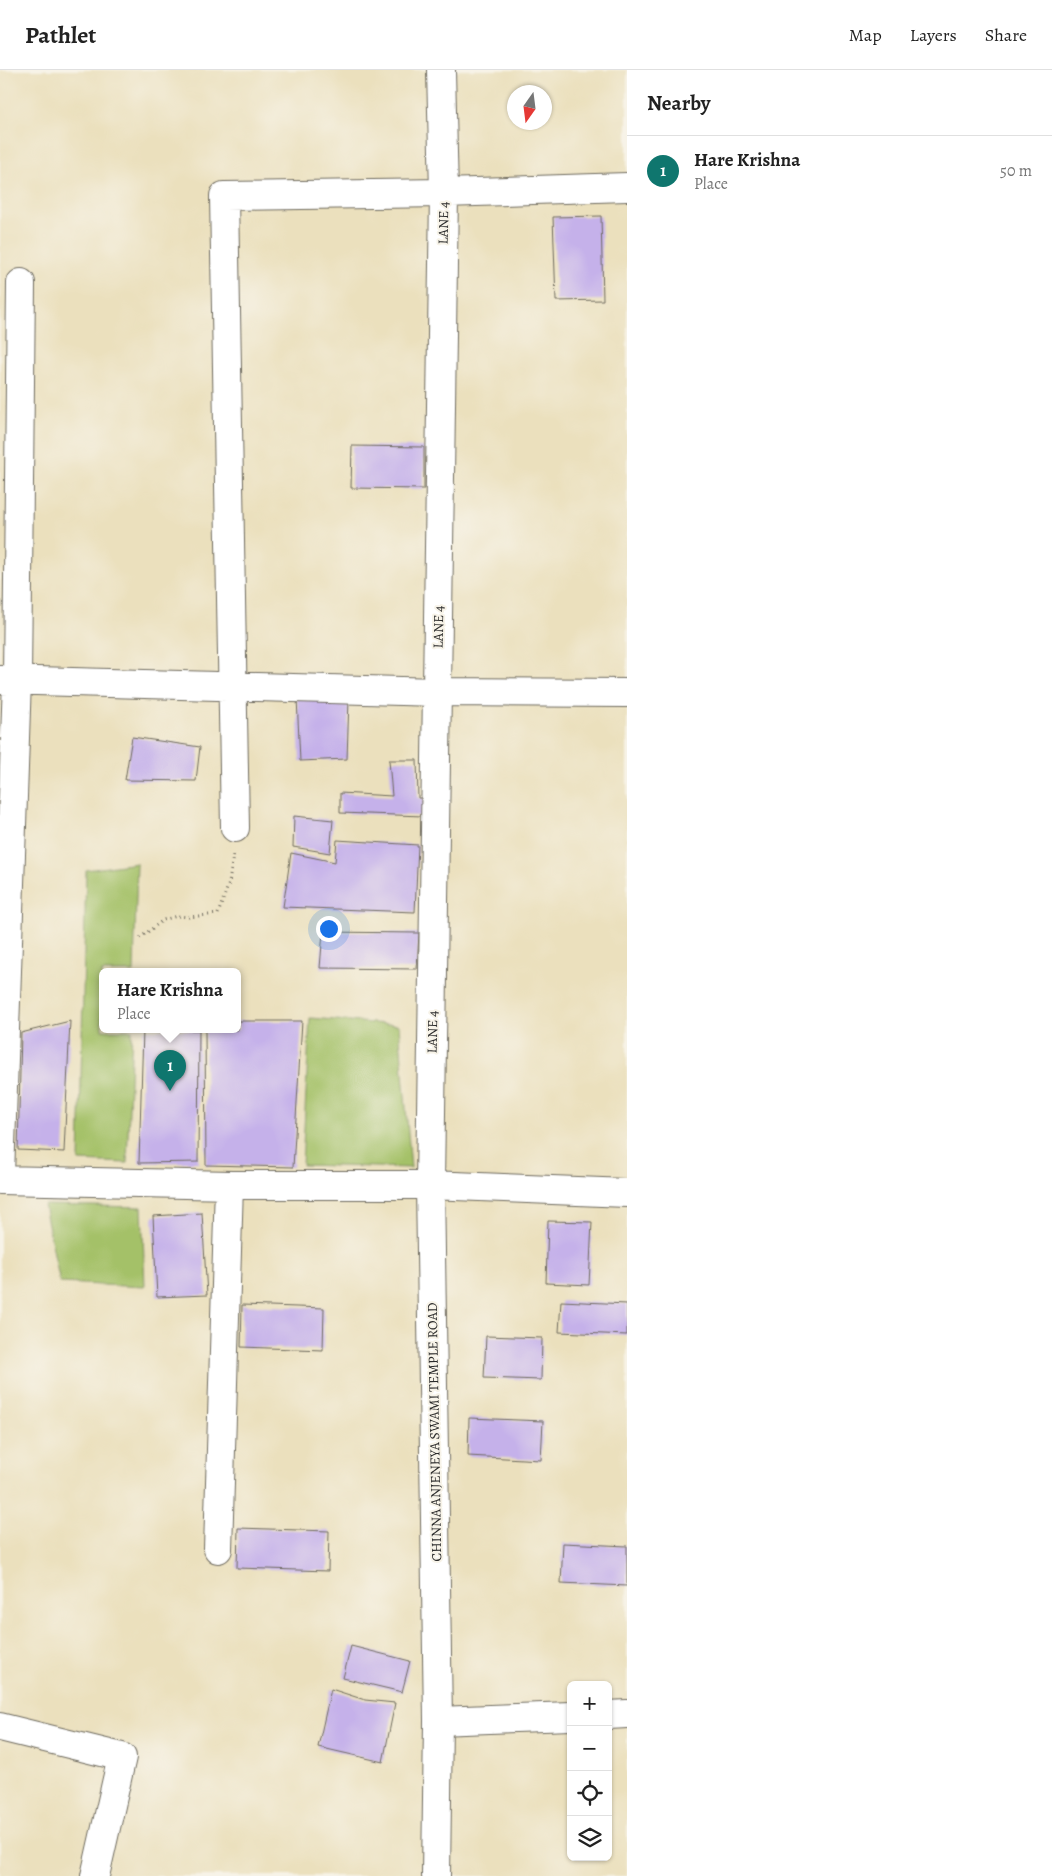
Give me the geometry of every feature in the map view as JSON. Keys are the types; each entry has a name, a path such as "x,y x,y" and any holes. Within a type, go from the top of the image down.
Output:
{"street":[{"name":"LANE 4","path":"430,1185 444,193 441,70"},
{"path":"234,837 224,196 444,193 627,187"},
{"path":"0,1175 9,680 21,283"},
{"path":"9,680 437,692 627,693"},
{"path":"0,1180 232,1185 430,1185 627,1193"},
{"path":"218,1549 229,1185 232,1185"},
{"name":"CHINNA ANJENEYA SWAMI TEMPLE ROAD","path":"430,1185 438,1721 436,1876"},
{"path":"612,1715 627,1714"},
{"path":"438,1721 567,1716"},
{"path":"0,1727 122,1757 95,1876"}],"path":[{"path":"140,938 163,920 177,916 190,917 218,914 229,883 234,837"}],"green space":[{"path":"137,863 134,968 99,968 99,1033 132,1033 127,1163 79,1161 86,870"},
{"path":"310,1018 399,1025 411,1168 302,1165"},
{"path":"44,1205 142,1207 145,1287 60,1283"}],"building":[{"path":"601,216 603,300 556,301 553,217"},
{"path":"352,446 424,447 424,489 351,488"},
{"path":"297,698 349,699 347,759 300,761"},
{"path":"132,737 200,747 196,781 125,780"},
{"path":"389,760 417,760 418,798 425,798 423,816 340,813 340,793 392,796"},
{"path":"294,816 333,820 330,853 293,847"},
{"path":"337,840 418,845 415,912 283,907 291,853 335,862"},
{"path":"323,932 419,933 417,969 320,968"},
{"path":"70,1021 64,1152 18,1150 21,1033"},
{"path":"241,1021 302,1021 293,1167 206,1165 205,1033 241,1033"},
{"path":"143,1033 199,1033 198,1162 139,1163"},
{"path":"202,1213 207,1295 157,1297 153,1216"},
{"path":"548,1221 592,1222 589,1285 546,1283"},
{"path":"561,1301 627,1304 627,1335 559,1332"},
{"path":"242,1305 324,1308 323,1350 241,1347"},
{"path":"486,1336 542,1338 541,1380 484,1378"},
{"path":"469,1418 543,1421 541,1460 468,1456"},
{"path":"238,1528 329,1531 328,1571 237,1568"},
{"path":"563,1543 627,1546 627,1586 561,1583"},
{"path":"351,1646 410,1661 402,1692 343,1678"},
{"path":"331,1689 365,1700 395,1703 383,1762 318,1747"}],"place":[{"name":"Hare Krishna","path":"170,1091"}]}
